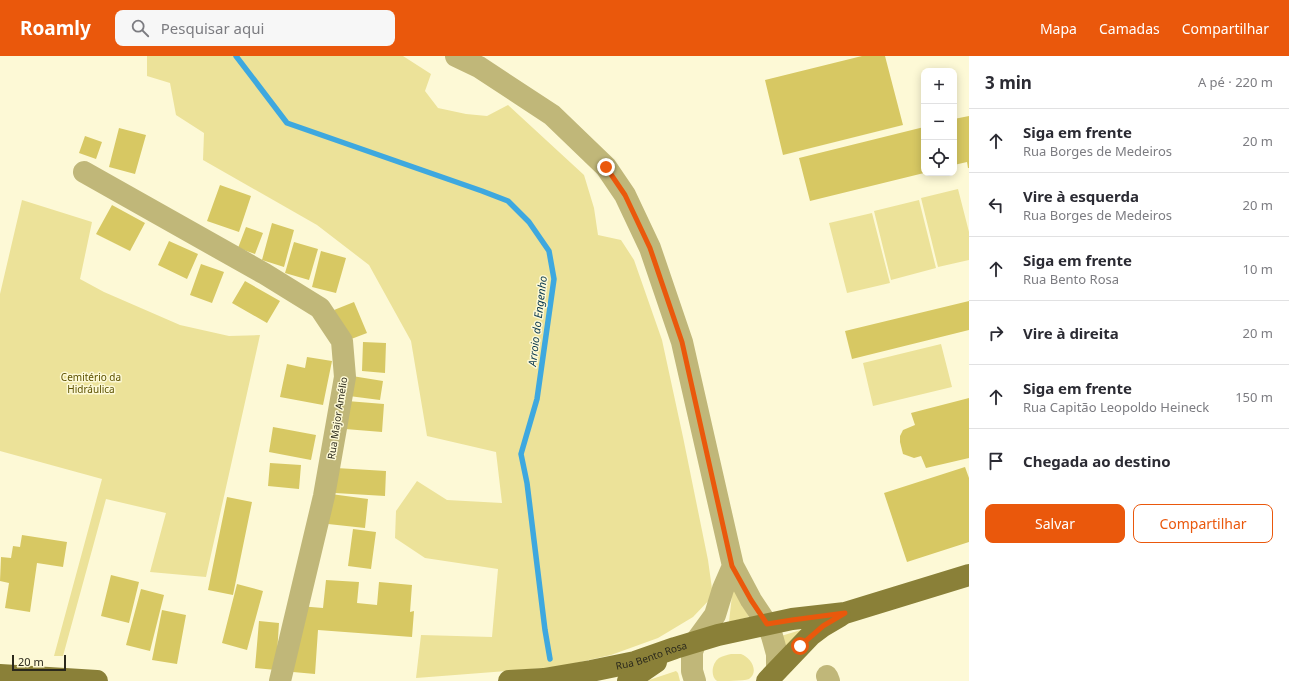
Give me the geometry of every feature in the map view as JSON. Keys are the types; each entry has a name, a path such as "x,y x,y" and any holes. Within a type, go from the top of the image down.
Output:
{"main road":[{"path":"772,676 800,646 823,626 845,613 969,575"},
{"name":"Rua Bento Rosa","path":"509,681 544,679 591,671 635,662 718,635 767,624 845,613"},
{"path":"628,681 675,648"},
{"path":"0,675 97,681"}],"street":[{"path":"456,56 479,67 552,115 606,167 625,195 650,248 682,342 732,566 751,600 767,624 772,636 777,654 772,676"},
{"name":"Rua Major Amélio","path":"84,172 265,274 320,308 342,341 345,377 324,496 280,681"},
{"path":"695,681 692,671 692,652 696,641 715,615 732,566"}],"green space":[{"path":"147,56 403,56 431,74 425,91 438,108 466,114 487,116 508,105 584,175 594,208 598,235 621,240 634,260 662,340 708,560 713,596 693,617 658,638 611,655 558,667 416,678 421,635 492,637 498,569 425,558 395,538 396,511 417,481 447,500 502,503 496,452 427,436 411,341 369,265 317,225 203,160 204,133 176,115 170,83 147,76"},
{"path":"958,189 969,232 969,260 938,267 921,198"},
{"name":"Cemitério da Hidráulica","path":"22,200 92,222 80,279 104,292 180,325 229,336 260,335 206,577 150,572 166,513 106,499 63,656 54,656 102,479 0,451 0,294"},
{"path":"919,200 936,268 891,280 874,211"},
{"path":"872,213 890,283 847,293 829,223"},
{"path":"941,344 952,387 873,406 863,363"},
{"path":"733,586 749,617 729,622"},
{"path":"814,626 787,649 781,636"},
{"path":"731,654 741,654 748,658 754,668 754,672 749,679 738,681 717,681 715,679 713,676 713,666 720,657"},
{"path":"676,671 680,681 646,681"}],"building":[{"path":"862,56 885,56 903,125 783,155 765,80"},
{"path":"969,116 969,168 967,162 957,164 957,118"},
{"path":"119,128 146,135 135,174 109,167"},
{"path":"921,128 921,174 810,201 799,158"},
{"path":"85,136 102,142 96,159 79,153"},
{"path":"220,185 251,196 239,232 207,221"},
{"path":"112,205 145,223 130,251 96,234"},
{"path":"272,223 294,230 284,267 262,260"},
{"path":"246,227 263,233 255,254 238,248"},
{"path":"169,241 198,254 187,279 158,265"},
{"path":"294,242 318,249 309,280 285,273"},
{"path":"321,251 346,258 336,293 312,287"},
{"path":"201,264 224,272 212,303 190,295"},
{"path":"245,281 280,301 267,323 232,303"},
{"path":"969,301 969,330 852,359 845,331"},
{"path":"354,302 367,333 346,341 334,310"},
{"path":"363,342 386,343 385,373 362,371"},
{"path":"307,357 332,361 323,405 280,397 287,364 305,368"},
{"path":"352,376 383,381 380,400 349,396"},
{"path":"969,398 969,458 926,468 921,456 914,458 903,454 900,436 903,430 915,425 911,413"},
{"path":"347,401 384,404 382,432 345,429"},
{"path":"273,427 316,435 311,460 269,452"},
{"path":"270,463 301,465 299,489 268,486"},
{"path":"965,467 969,478 969,542 907,562 884,493"},
{"path":"336,468 386,471 385,496 335,493"},
{"path":"331,494 368,499 365,528 328,524"},
{"path":"227,497 252,502 233,595 208,590"},
{"path":"353,529 376,532 371,569 348,566"},
{"path":"22,535 67,542 63,567 37,563 30,612 5,608 9,583 0,581 1,557 11,558 13,546 20,547"},
{"path":"111,575 139,582 129,623 101,616"},
{"path":"326,580 359,582 357,603 377,605 379,582 412,585 410,612 414,611 412,637 318,630 315,674 293,672 299,606 323,608"},
{"path":"237,584 263,591 247,650 222,643"},
{"path":"141,589 164,595 150,651 126,645"},
{"path":"162,610 186,615 177,664 152,660"},
{"path":"259,621 279,623 276,670 255,668"}],"waterway":[{"name":"Arroio do Engenho","path":"236,56 287,123 508,201 529,222 549,251 554,279 537,399 521,454 527,483 545,630 550,659"}],"route":[{"path":"606,167 625,195 650,248 682,342 732,566 739,580 767,624 845,613 823,626 800,646"}]}
